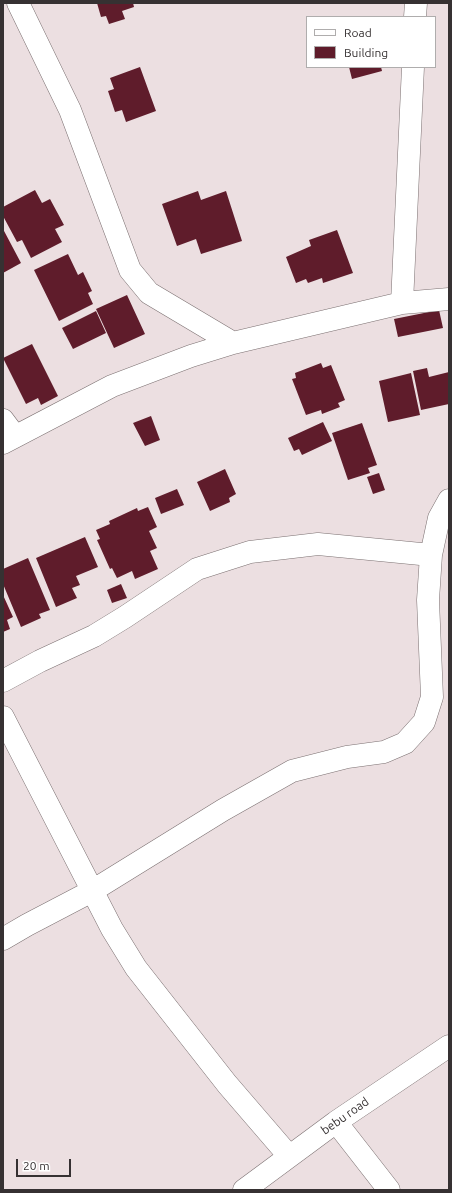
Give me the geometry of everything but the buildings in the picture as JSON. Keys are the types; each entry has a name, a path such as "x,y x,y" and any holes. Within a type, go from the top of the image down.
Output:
{"street":[{"path":"18,3 70,110 130,270 149,293 233,343"},
{"path":"416,3 416,16"},
{"path":"402,303 413,68"},
{"path":"7,433 112,386 191,356 233,343 402,303 449,298"},
{"path":"3,939 27,924 92,891 223,810 292,771 347,757 384,752 405,743 424,722 432,697 428,600 431,555 439,518 449,500"},
{"path":"3,681 40,661 94,636 126,617 197,569 250,552 318,544 431,555"},
{"path":"3,717 112,929 136,968 227,1084 289,1156"},
{"name":"bebu road","path":"244,1190 336,1122 449,1046"},
{"path":"336,1122 389,1190"}]}
